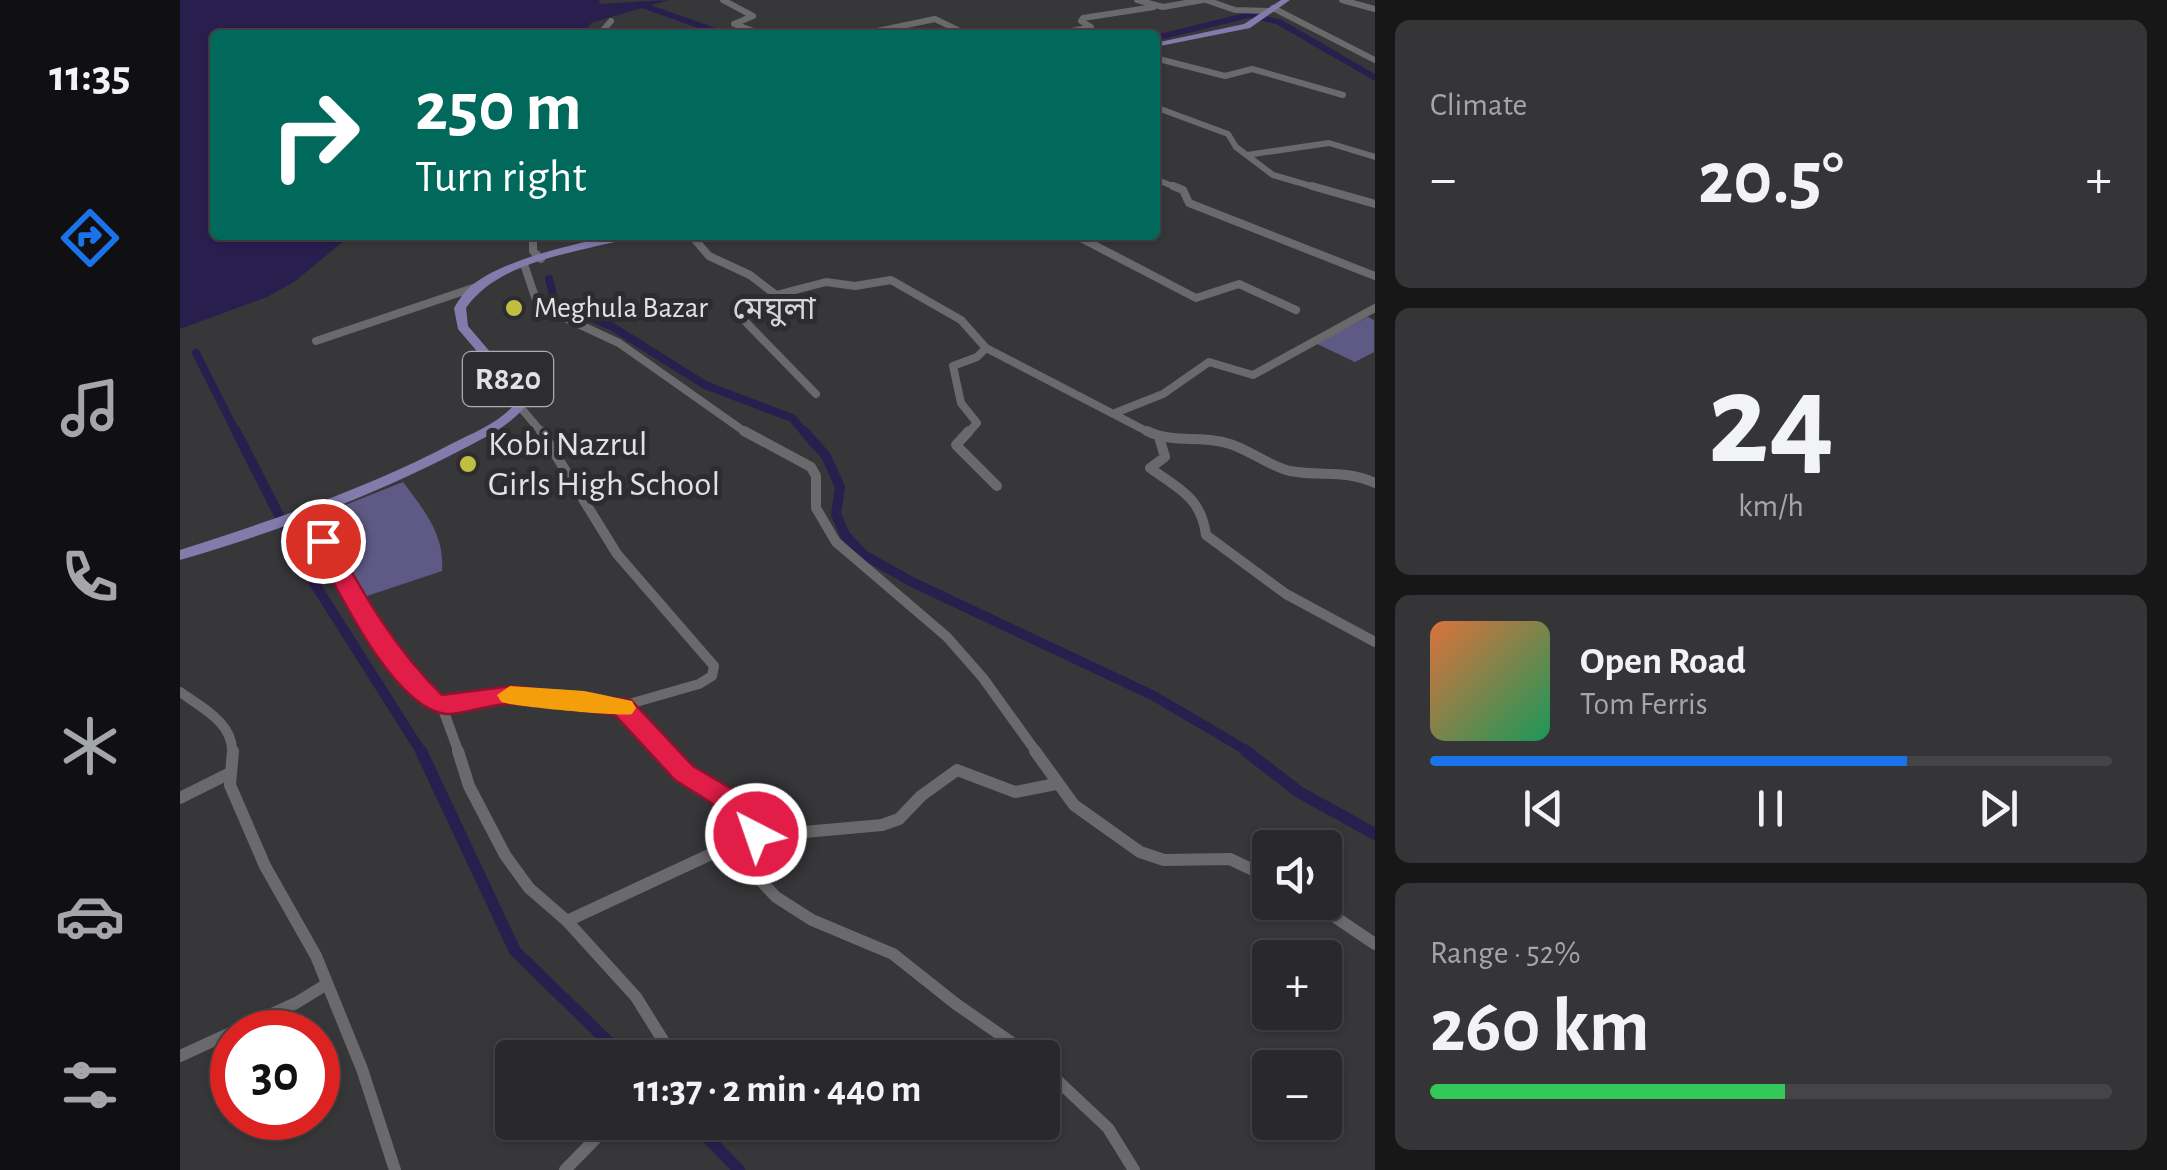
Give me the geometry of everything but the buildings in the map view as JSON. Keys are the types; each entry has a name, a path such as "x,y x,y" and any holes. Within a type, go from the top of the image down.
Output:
{"main road":[{"path":"1160,44 1256,22 1286,0"},
{"path":"476,287 524,264 610,240"},
{"name":"R820","path":"180,554 303,514 414,470 467,443 521,408 520,394 474,344 456,316 458,302 476,287"}],"street":[{"path":"722,0 753,16 734,24 750,30"},
{"path":"1137,0 1154,7"},
{"path":"1077,30 1091,27 1081,21 1083,18 1204,0 1234,10 1269,11 1374,60"},
{"path":"1342,0 1374,8"},
{"path":"882,30 935,19 958,30"},
{"path":"604,30 611,21"},
{"path":"1160,59 1222,76 1252,68 1343,96"},
{"path":"1160,109 1228,134 1272,175 1374,204"},
{"path":"1247,155 1330,143 1374,157"},
{"path":"1160,181 1182,190 1189,203 1374,276"},
{"path":"532,240 533,251 541,259"},
{"path":"694,240 704,254 720,265 751,276 776,295"},
{"path":"1085,240 1196,298 1239,284 1296,310"},
{"path":"524,264 535,297 546,309 618,343 757,440 794,455 811,467 816,476 816,508 836,542 946,637 982,678 1074,805 1140,852 1164,860 1230,859 1252,869"},
{"path":"816,394 737,313 740,308 826,282 855,286 886,278 950,312 986,348 1159,438 1222,441 1286,470 1319,475 1350,472 1374,483"},
{"path":"316,341 476,287"},
{"path":"1115,414 1163,394 1209,362 1254,375 1374,308"},
{"path":"986,348 982,354 952,366 961,403 977,423 956,445 997,486"},
{"path":"441,704 512,695 622,706 698,684 712,676 714,666 618,554 546,436 521,408"},
{"path":"1159,438 1165,456 1150,468 1190,497 1203,514 1206,535 1286,594 1374,642"},
{"path":"303,514 371,628 404,672 441,704 452,726 469,786 496,840 528,888 567,921 636,997 663,1040"},
{"path":"180,692 224,725 233,745 228,774 264,866 299,921 327,984 362,1069 395,1170"},
{"path":"622,706 684,773 742,808 756,825 804,832 882,824 899,819 921,796 957,770 1012,794 1030,795 1056,784"},
{"path":"180,798 228,774"},
{"path":"756,825 747,850 766,886 783,905 802,919 894,954 965,1011 1013,1040"},
{"path":"567,921 722,850 747,850"},
{"path":"1339,920 1374,944"},
{"path":"180,1056 296,1003 327,984"},
{"path":"1060,1084 1128,1153 1134,1170"},
{"path":"566,1170 592,1140"}],"shaded area":[{"path":"180,0 599,0 600,4 669,0 591,23 586,30 210,30 210,240 345,240 294,282 267,297 180,329"},
{"path":"1368,317 1374,320 1374,352 1355,362 1315,343"},
{"path":"403,482 437,534 442,571 358,599 315,517"}],"waterway":[{"path":"639,4 713,30"},
{"path":"1160,37 1249,15 1279,22 1375,78"},
{"path":"549,279 555,302 611,326 705,385 792,418 806,434"},
{"path":"196,353 237,434"},
{"path":"236,431 311,578 422,753"},
{"path":"804,431 826,456 840,487 836,514 845,535 864,555 912,582 1154,696 1251,753"},
{"path":"1246,751 1299,792 1375,834"},
{"path":"422,753 515,951 606,1040"},
{"path":"710,1140 739,1170"}],"slow traffic":[{"path":"510,695 584,700 624,708"}],"place":[{"name":"Meghula Bazar","path":"514,308"},
{"name":"Kobi Nazrul Girls High School","path":"468,464"}],"district":[{"name":"মেঘুলা","path":"774,309"}],"route":[{"path":"323,541 371,628 404,672 434,702 450,706 477,697 512,695 622,706 684,773 742,808 756,825 756,834"}]}
